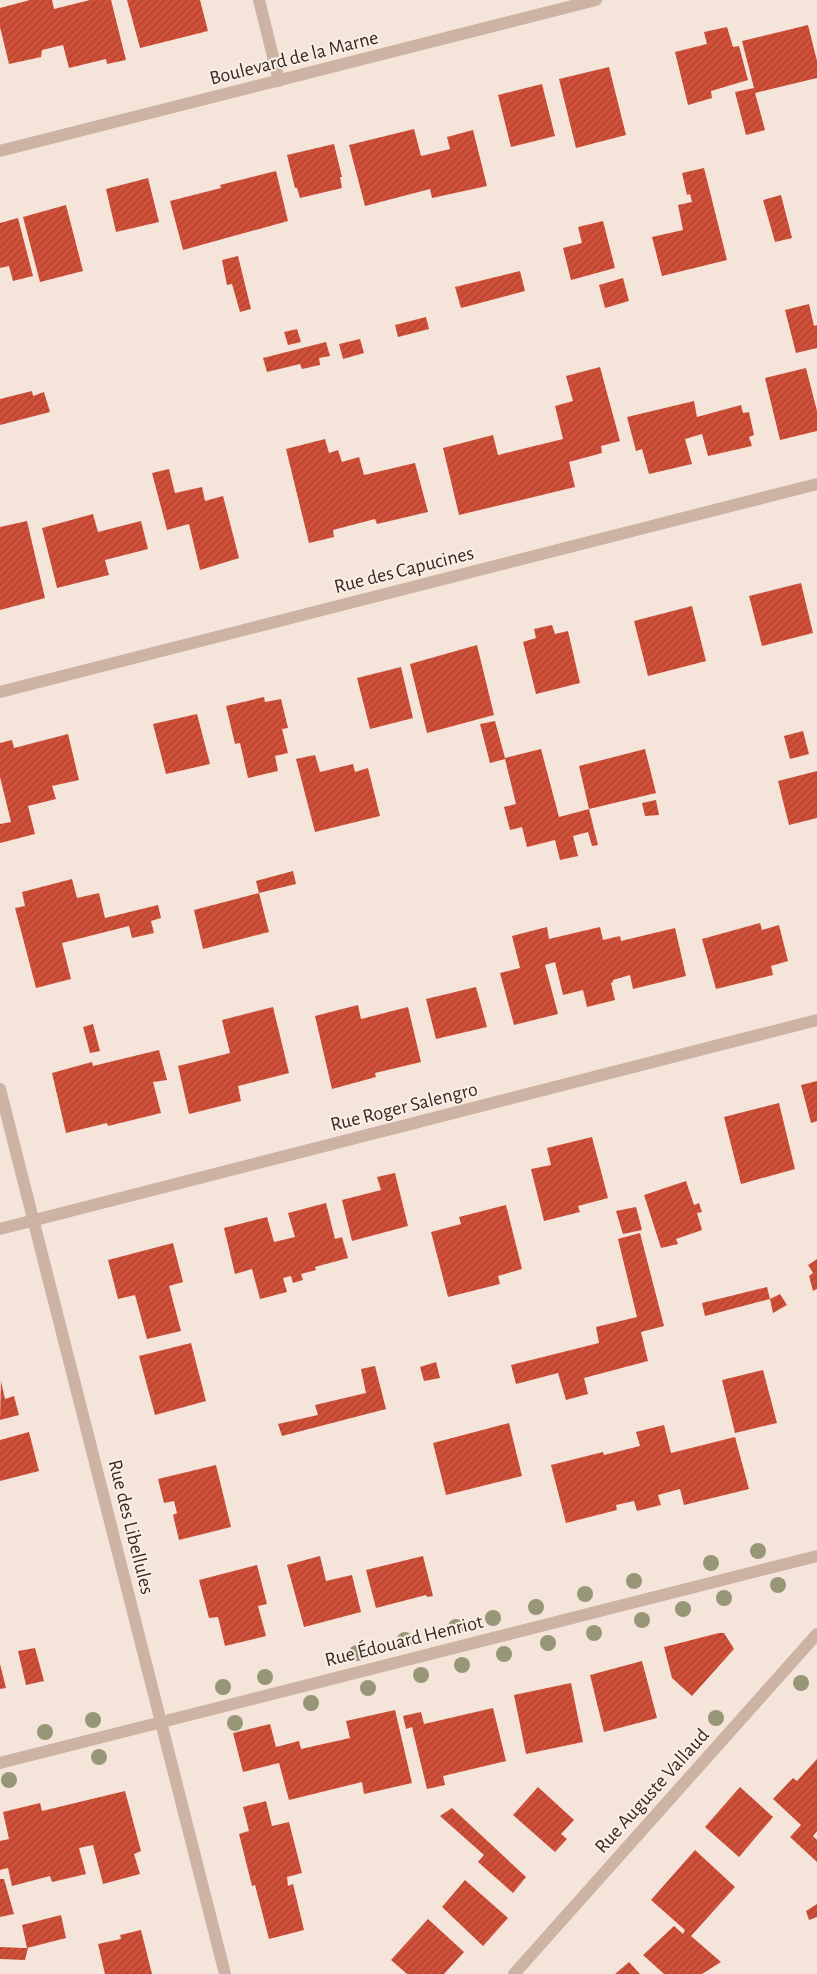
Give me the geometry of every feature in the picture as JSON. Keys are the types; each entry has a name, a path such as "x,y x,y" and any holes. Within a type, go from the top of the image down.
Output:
{"street":[{"path":"259,0 279,81"},
{"name":"Boulevard de la Marne","path":"0,151 596,0"},
{"name":"Rue des Capucines","path":"0,692 817,484"},
{"name":"Rue Roger Salengro","path":"0,1229 817,1020"},
{"name":"Rue des Libellules","path":"0,1089 225,1974"},
{"name":"Rue Édouard Henriot","path":"0,1763 817,1556"},
{"name":"Rue Auguste Vallaud","path":"514,1974 817,1634"}],"building":[{"path":"30,0 52,0 54,9 90,0 111,0 126,60 107,64 106,59 69,68 63,45 42,50 41,57 9,64 0,27 0,8"},
{"path":"127,0 200,0 208,31 140,48"},
{"path":"808,25 817,61 817,78 755,93 765,130 746,135 735,92 754,88 742,41"},
{"path":"727,27 733,47 739,46 748,80 711,91 712,98 688,105 675,52 707,44 704,32"},
{"path":"609,67 626,135 576,148 559,79"},
{"path":"542,84 555,136 511,147 498,95"},
{"path":"414,129 421,156 450,149 447,137 473,130 487,186 432,198 430,189 365,206 349,145"},
{"path":"334,144 342,177 340,177 342,188 300,198 297,188 295,188 287,155"},
{"path":"704,168 727,260 662,276 652,237 683,230 678,205 692,202 690,194 687,195 682,173"},
{"path":"276,171 288,221 183,250 170,201 221,188 220,185"},
{"path":"148,178 159,222 116,232 106,189"},
{"path":"781,195 792,238 775,242 763,200"},
{"path":"66,205 83,271 40,282 23,217"},
{"path":"18,218 33,276 13,281 9,266 0,268 0,223"},
{"path":"603,221 615,268 571,280 563,248 582,243 578,227"},
{"path":"238,256 251,309 240,312 232,284 227,285 222,260"},
{"path":"520,271 525,291 461,308 455,287"},
{"path":"623,278 629,301 605,308 599,285"},
{"path":"809,304 814,326 817,325 817,348 796,353 785,310"},
{"path":"426,317 429,329 398,337 395,325"},
{"path":"297,329 301,342 288,345 284,332"},
{"path":"360,339 364,353 343,359 339,344"},
{"path":"326,342 330,356 319,358 320,365 302,369 300,364 267,372 263,358"},
{"path":"600,367 620,441 601,446 602,453 569,462 575,487 459,515 443,448 493,435 498,455 563,439 555,406 573,401 566,376"},
{"path":"806,368 817,411 817,431 780,440 765,378"},
{"path":"32,391 33,396 44,392 50,412 0,425 0,399"},
{"path":"694,401 697,417 741,405 743,413 749,412 754,435 749,437 752,446 708,456 702,434 685,439 692,464 649,474 642,449 636,451 627,417"},
{"path":"325,439 329,453 338,450 342,462 359,457 364,475 415,463 428,512 377,524 375,519 333,530 334,537 309,543 286,449"},
{"path":"169,469 175,493 202,487 205,501 223,496 239,558 200,570 189,524 167,530 152,473"},
{"path":"93,514 98,532 141,521 148,549 105,560 109,575 57,588 42,528"},
{"path":"27,521 45,598 0,610 0,527"},
{"path":"801,583 813,633 762,646 749,596"},
{"path":"692,606 706,661 648,676 634,621"},
{"path":"552,625 555,634 568,631 580,683 536,694 523,642 536,638 534,629"},
{"path":"477,645 494,715 427,733 410,664"},
{"path":"401,667 413,718 370,729 357,678"},
{"path":"264,697 265,702 281,699 288,728 282,729 288,753 275,756 278,771 248,778 240,743 235,744 226,706"},
{"path":"197,714 210,764 166,774 153,724"},
{"path":"495,721 505,758 541,749 559,817 589,809 598,845 592,846 588,832 573,836 578,856 560,860 555,840 527,847 522,827 510,830 504,807 516,804 505,759 490,763 480,724"},
{"path":"803,731 809,754 790,759 784,736"},
{"path":"68,734 79,780 52,786 56,799 28,806 35,834 0,843 0,824 11,822 0,777 0,743 12,740 14,748"},
{"path":"645,749 656,793 589,809 579,766"},
{"path":"315,755 320,772 353,764 355,772 368,768 380,816 315,832 296,759"},
{"path":"817,771 817,818 789,825 778,781"},
{"path":"656,800 659,815 645,816 642,803"},
{"path":"293,871 296,884 259,893 256,881"},
{"path":"72,879 77,898 99,893 105,918 158,905 161,918 151,921 154,933 132,938 129,926 62,943 71,979 36,988 15,908 25,906 22,892"},
{"path":"259,893 269,932 203,949 194,910"},
{"path":"760,923 762,930 779,925 788,961 771,966 773,975 716,989 702,939"},
{"path":"547,927 549,939 600,927 603,940 620,936 621,941 675,928 686,976 633,989 630,975 613,980 611,983 615,1000 587,1007 583,990 563,995 555,962 545,965 558,1014 514,1025 500,973 520,968 512,936"},
{"path":"476,987 487,1027 436,1039 426,999"},
{"path":"358,1005 361,1019 408,1007 421,1062 375,1073 376,1077 332,1089 315,1016"},
{"path":"273,1007 289,1073 238,1086 241,1101 189,1114 178,1066 230,1053 222,1020"},
{"path":"93,1024 100,1051 90,1053 83,1027"},
{"path":"159,1050 167,1080 153,1082 161,1113 108,1126 107,1123 66,1133 52,1073 92,1062 93,1066"},
{"path":"817,1081 817,1121 811,1123 801,1085"},
{"path":"779,1103 795,1169 741,1184 724,1117"},
{"path":"592,1137 608,1198 578,1206 580,1212 544,1221 531,1169 551,1165 547,1148"},
{"path":"395,1173 408,1226 352,1241 342,1200 381,1190 377,1177"},
{"path":"686,1181 694,1205 699,1203 702,1212 697,1213 702,1230 676,1239 678,1244 661,1248 644,1195"},
{"path":"326,1203 335,1239 342,1237 348,1258 315,1267 316,1270 301,1274 303,1280 293,1283 291,1276 283,1278 287,1292 260,1299 252,1269 235,1274 224,1228 267,1217 274,1242 295,1237 288,1213"},
{"path":"506,1205 522,1269 498,1276 500,1284 448,1297 431,1232 461,1224 459,1217"},
{"path":"636,1207 642,1230 623,1234 616,1211"},
{"path":"640,1233 664,1326 641,1332 648,1361 584,1378 588,1394 566,1400 558,1373 516,1384 511,1365 599,1343 596,1327 637,1317 618,1239"},
{"path":"173,1243 183,1282 169,1286 181,1331 147,1339 135,1295 118,1299 108,1260"},
{"path":"817,1259 817,1289 813,1291 809,1276 813,1273 808,1265"},
{"path":"767,1287 770,1299 705,1316 702,1303"},
{"path":"780,1294 787,1305 773,1313 770,1299"},
{"path":"191,1343 206,1401 155,1415 139,1356"},
{"path":"436,1362 440,1378 424,1381 420,1367"},
{"path":"375,1366 386,1409 282,1436 278,1424 318,1415 315,1405 366,1393 361,1369"},
{"path":"763,1370 777,1423 735,1433 722,1380"},
{"path":"1,1381 5,1399 14,1396 19,1415 0,1420"},
{"path":"509,1423 522,1476 446,1495 433,1443"},
{"path":"664,1425 671,1453 735,1437 749,1489 684,1505 680,1489 658,1495 661,1505 637,1511 634,1501 616,1505 617,1510 566,1523 551,1465 603,1452 604,1455 640,1446 636,1432"},
{"path":"29,1432 39,1471 0,1481 0,1440"},
{"path":"216,1465 231,1527 179,1540 173,1515 177,1513 174,1501 164,1503 158,1479"},
{"path":"320,1556 326,1581 352,1575 361,1612 304,1627 287,1565"},
{"path":"423,1556 433,1596 427,1597 426,1595 376,1608 366,1570"},
{"path":"257,1565 267,1604 258,1606 266,1636 225,1646 218,1617 209,1618 199,1580"},
{"path":"724,1633 734,1649 692,1696 672,1678 664,1647"},
{"path":"35,1648 44,1681 26,1685 18,1651"},
{"path":"642,1661 657,1718 604,1732 590,1675"},
{"path":"0,1664 6,1688 0,1689"},
{"path":"571,1683 583,1742 526,1754 514,1695"},
{"path":"493,1708 506,1761 443,1776 445,1785 427,1789 412,1727 406,1729 403,1716 421,1712 424,1724"},
{"path":"395,1710 412,1783 364,1794 362,1782 289,1800 279,1763 243,1772 233,1733 270,1724 276,1747 299,1741 301,1749 350,1738 346,1721"},
{"path":"817,1759 817,1831 813,1836 817,1840 817,1862 790,1837 801,1825 773,1799 793,1778 797,1781"},
{"path":"538,1787 574,1820 561,1834 567,1839 555,1852 513,1815"},
{"path":"740,1787 773,1817 739,1857 705,1827"},
{"path":"125,1791 141,1851 134,1854 140,1874 103,1884 93,1845 79,1848 86,1874 52,1882 50,1876 12,1886 8,1868 0,1870 0,1841 9,1839 3,1812 40,1803 42,1811"},
{"path":"266,1801 272,1826 289,1822 302,1873 287,1877 288,1886 293,1884 304,1930 269,1939 255,1885 252,1886 239,1834 249,1831 243,1807"},
{"path":"452,1808 526,1877 513,1893 478,1862 484,1855 440,1816"},
{"path":"695,1850 735,1887 691,1936 721,1962 702,1974 664,1974 643,1955 674,1926 683,1934 685,1930 651,1900"},
{"path":"0,1879 4,1879 14,1914 0,1917"},
{"path":"465,1880 508,1918 483,1946 442,1907"},
{"path":"817,1904 817,1917 809,1920 806,1911"},
{"path":"61,1915 66,1938 27,1948 22,1925"},
{"path":"428,1919 464,1952 444,1974 407,1974 391,1960"},
{"path":"141,1930 152,1974 105,1974 98,1944 121,1939 120,1935"},
{"path":"0,1947 28,1948 25,1960 0,1959"},
{"path":"629,1962 640,1974 615,1974"}]}
